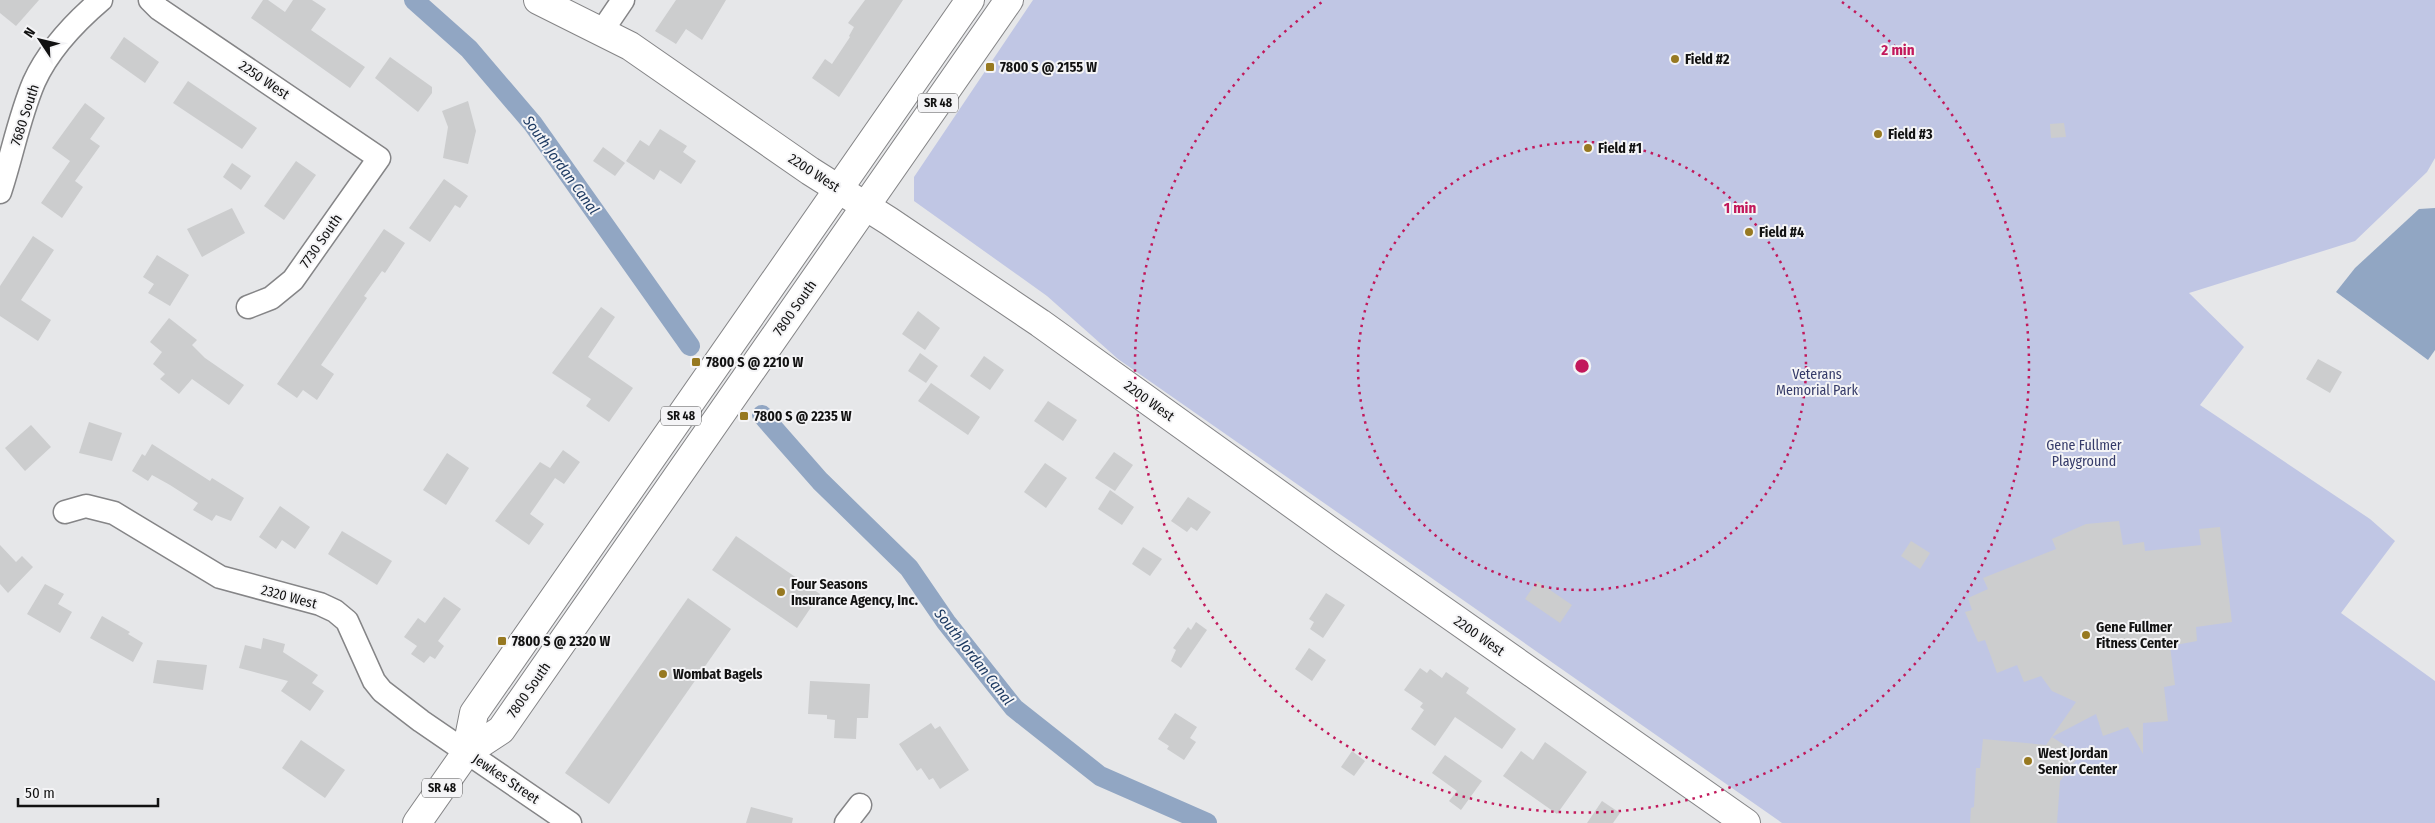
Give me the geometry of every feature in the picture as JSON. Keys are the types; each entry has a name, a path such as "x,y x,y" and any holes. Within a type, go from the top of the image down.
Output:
{"main road":[{"name":"2200 West","path":"538,0 602,31 650,59 839,190 1040,323 1344,541 1746,823"},
{"name":"7800 South","path":"466,753 474,713 970,0"},
{"name":"7800 South","path":"417,823 466,753 501,730 1009,0"}],"street":[{"name":"7680 South","path":"0,192 6,153 34,82 51,52 75,23 101,0"},
{"name":"2250 West","path":"150,0 159,9 379,158"},
{"path":"602,31 623,0"},
{"name":"7730 South","path":"248,307 271,298 293,280 379,158"},
{"name":"2320 West","path":"65,512 86,506 114,513 220,577 320,604 335,611 346,620 366,663 382,691 466,753"},
{"name":"Jewkes Street","path":"466,753 570,823"},
{"path":"846,823 860,804"}],"green space":[{"name":"Veterans Memorial Park","path":"1033,0 2435,0 2435,158 2427,172 2355,241 2189,293 2244,347 2200,405 2370,519 2395,541 2341,613 2435,681 2435,823 1782,823 1118,359 1047,296 914,201 914,177"}],"shaded area":[{"path":"2435,208 2435,350 2428,360 2336,292 2355,268 2419,209"}],"building":[{"path":"0,0 39,0 16,26 0,13"},
{"path":"263,0 268,0 285,12 293,0 312,0 326,9 311,30 365,67 350,88 251,18"},
{"path":"676,0 726,0 702,40 686,29 676,44 655,31"},
{"path":"865,0 903,0 839,97 812,78 825,59 832,64 850,37 854,27 848,23"},
{"path":"124,37 159,62 145,83 110,58"},
{"path":"390,57 432,87 432,93 418,112 375,78"},
{"path":"188,81 257,128 242,149 173,103"},
{"path":"468,101 476,131 468,164 443,158 448,127 442,111"},
{"path":"85,103 105,118 90,139 100,146 75,181 83,187 62,218 41,203 70,161 52,148"},
{"path":"2064,123 2066,137 2051,138 2050,124"},
{"path":"660,129 687,146 683,152 696,161 681,184 660,170 654,180 626,161 640,140 649,146"},
{"path":"603,147 625,163 615,176 593,161"},
{"path":"296,161 316,175 284,220 264,206"},
{"path":"232,163 251,176 241,190 223,177"},
{"path":"444,179 468,196 460,208 455,205 430,242 409,228"},
{"path":"232,208 245,233 202,257 187,229"},
{"path":"384,229 405,243 385,273 382,271 364,296 367,298 321,365 334,374 317,400 303,390 297,398 277,384"},
{"path":"33,236 54,250 21,300 51,320 38,341 0,316 0,286"},
{"path":"157,255 189,275 170,306 148,293 154,284 143,277"},
{"path":"601,307 615,317 588,357 633,388 609,422 586,406 591,399 552,373"},
{"path":"918,311 940,328 925,350 902,334"},
{"path":"169,318 197,340 192,345 205,358 244,385 229,405 192,379 179,394 160,379 165,374 153,364 162,352 150,342"},
{"path":"920,353 938,366 926,383 908,371"},
{"path":"984,356 1004,370 990,390 970,376"},
{"path":"2318,359 2342,372 2330,393 2306,379"},
{"path":"931,383 980,417 968,435 918,401"},
{"path":"1048,401 1077,420 1063,441 1034,421"},
{"path":"89,422 122,433 112,461 79,453"},
{"path":"31,425 51,447 25,471 5,448"},
{"path":"152,444 210,481 212,478 244,498 231,521 216,515 212,521 193,510 198,503 170,485 152,475 148,481 132,471 142,454 145,456"},
{"path":"563,450 580,462 564,484 555,478 530,514 544,524 529,545 495,521 540,462 550,468"},
{"path":"1114,452 1133,465 1115,491 1095,478"},
{"path":"447,453 469,468 446,505 423,490"},
{"path":"1045,463 1067,478 1046,508 1024,492"},
{"path":"1110,490 1134,507 1122,525 1098,509"},
{"path":"1188,497 1211,512 1197,531 1191,527 1187,532 1171,521"},
{"path":"280,506 310,527 295,549 282,540 276,549 259,537"},
{"name":"Gene Fullmer Fitness Center","path":"2119,521 2123,545 2144,542 2145,551 2201,545 2199,529 2220,527 2232,622 2196,627 2197,641 2170,646 2175,685 2164,687 2168,721 2143,723 2143,754 2128,727 2103,736 2096,714 2052,737 2080,755 2060,781 2057,823 1970,823 1971,808 1974,807 1976,768 1980,768 1983,739 2046,745 2076,702 2052,691 2041,676 2024,682 2017,665 1997,673 1985,640 1978,642 1965,612 1972,610 1968,598 1988,589 1983,578 2056,549 2052,539 2086,524"},
{"path":"342,531 392,561 377,585 328,554"},
{"path":"736,536 820,594 797,628 712,570"},
{"path":"1911,541 1930,553 1920,569 1901,556"},
{"path":"0,545 16,562 22,556 33,567 8,593 0,584"},
{"path":"1143,547 1162,559 1150,576 1132,564"},
{"path":"1537,581 1572,605 1560,623 1525,599"},
{"path":"45,584 64,594 58,604 72,612 60,633 27,614"},
{"path":"1326,593 1345,605 1323,638 1310,629 1314,622 1309,619"},
{"path":"444,597 461,609 438,641 444,646 435,659 430,656 424,663 411,654 417,646 404,637 418,618 425,623"},
{"path":"688,598 731,629 609,804 565,773"},
{"path":"102,616 130,632 128,634 143,643 133,662 90,638"},
{"path":"1196,622 1207,630 1181,668 1171,661 1176,650 1173,648 1188,627 1191,630"},
{"path":"263,638 285,644 283,652 318,675 312,683 324,691 310,711 281,691 288,681 239,668 245,645 261,649"},
{"path":"1309,648 1326,660 1312,681 1295,669"},
{"path":"157,660 207,665 203,690 153,683"},
{"path":"1420,668 1427,673 1430,669 1442,678 1446,672 1469,688 1466,693 1516,729 1502,749 1455,717 1435,746 1411,729 1424,710 1420,707 1423,703 1404,690"},
{"path":"810,681 870,684 868,718 857,718 856,739 834,738 835,720 827,719 827,715 808,714"},
{"path":"1175,713 1197,727 1190,738 1196,742 1184,760 1167,749 1169,746 1158,739"},
{"path":"931,723 935,729 940,726 969,770 940,789 933,778 929,780 921,768 917,771 899,744"},
{"path":"301,740 345,770 325,798 282,768"},
{"path":"1545,742 1587,772 1557,814 1503,776 1521,751 1533,760"},
{"path":"1352,751 1365,761 1354,776 1341,767"},
{"path":"1445,755 1482,781 1461,810 1449,801 1457,791 1432,773"},
{"path":"1602,801 1620,813 1613,823 1587,823"},
{"path":"751,807 793,818 792,823 746,823"}],"waterway":[{"name":"South Jordan Canal","path":"414,0 469,49 533,124 690,346"},
{"name":"South Jordan Canal","path":"762,415 820,481 909,568 946,622 1014,708 1100,776 1207,823"}],"place":[{"name":"Field #2","path":"1675,59"},
{"name":"7800 S @ 2155 W","path":"990,67"},
{"name":"Field #3","path":"1878,134"},
{"name":"Field #1","path":"1588,148"},
{"name":"Field #4","path":"1749,232"},
{"name":"7800 S @ 2210 W","path":"696,362"},
{"name":"7800 S @ 2235 W","path":"744,416"},
{"name":"Four Seasons Insurance Agency, Inc.","path":"781,592"},
{"name":"Gene Fullmer Fitness Center","path":"2086,635"},
{"name":"7800 S @ 2320 W","path":"502,641"},
{"name":"Wombat Bagels","path":"663,674"},
{"name":"West Jordan Senior Center","path":"2028,761"}],"park label":[{"name":"Gene Fullmer Playground","path":"2084,454"}]}
